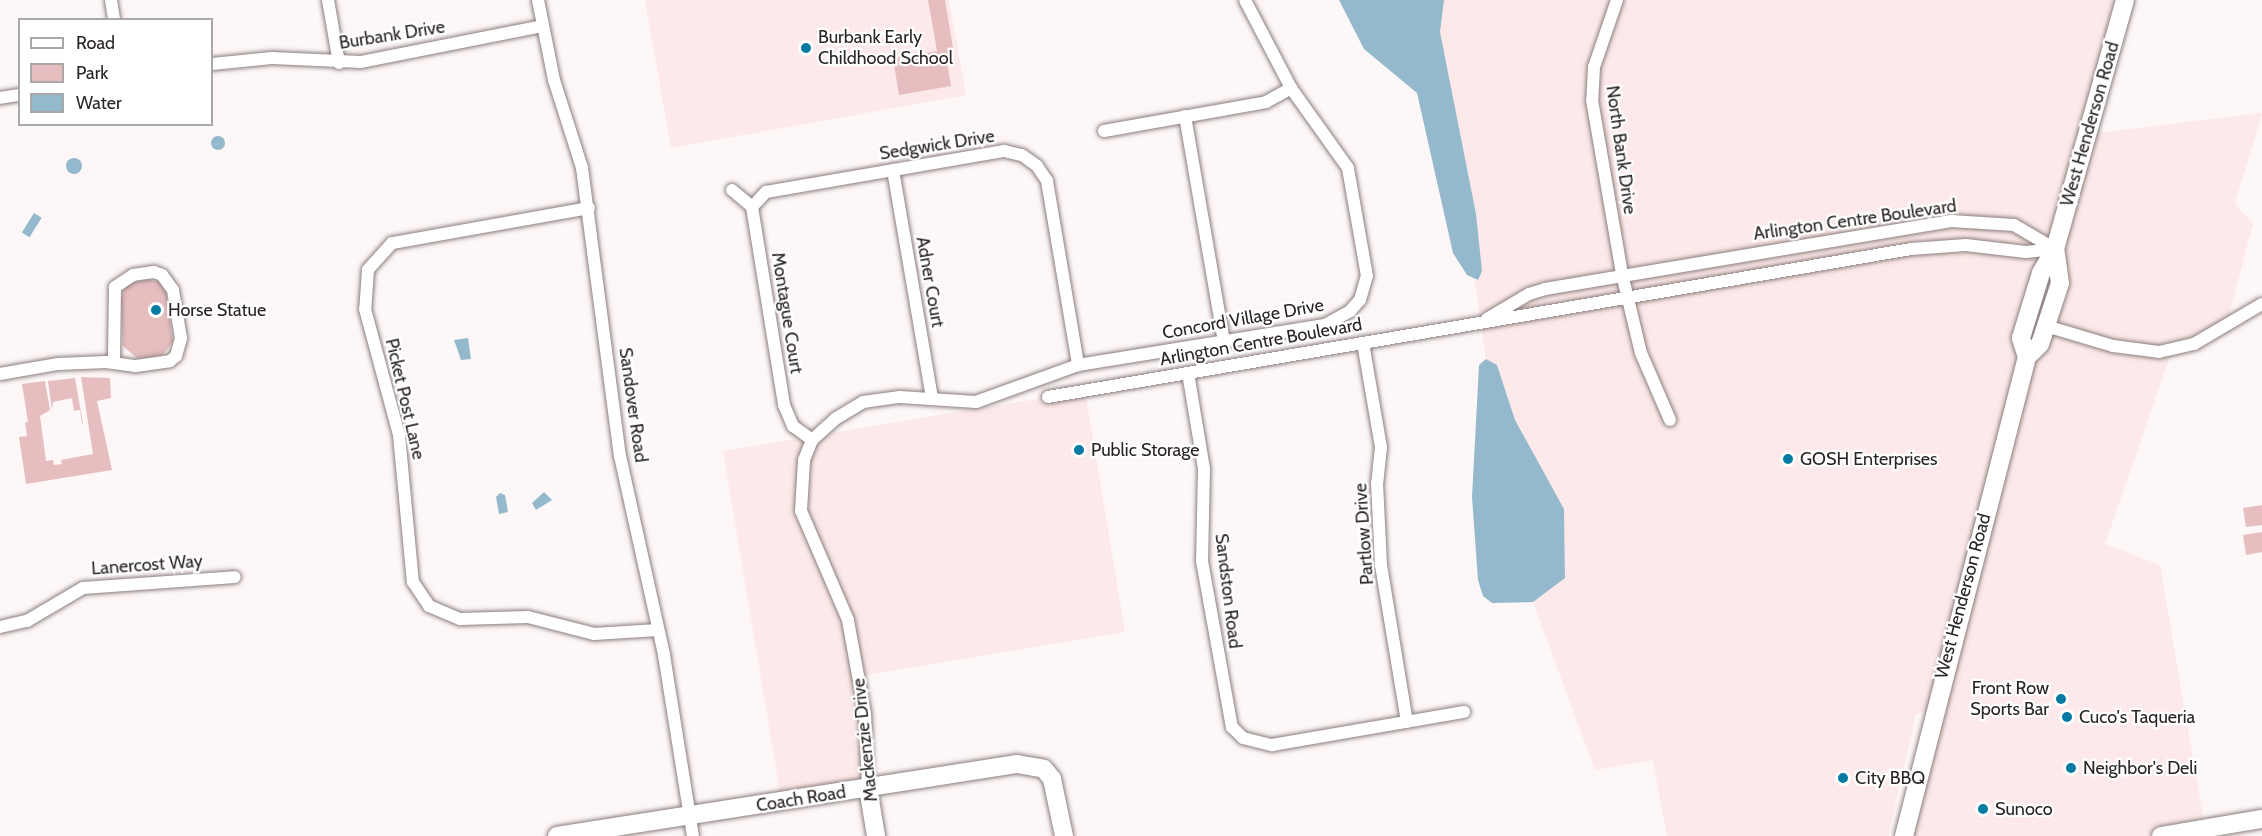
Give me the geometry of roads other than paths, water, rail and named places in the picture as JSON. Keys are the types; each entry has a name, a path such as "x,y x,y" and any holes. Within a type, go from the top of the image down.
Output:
{"main road":[{"name":"West Henderson Road","path":"2027,357 2021,338 2041,273 2055,249 2125,0"},
{"name":"West Henderson Road","path":"1904,836 1938,690 2027,357 2040,344 2060,283 2055,249"},
{"name":"Coach Road","path":"557,836 1017,764 1044,769 1056,792 1064,836"},
{"name":"Mackenzie Drive","path":"868,788 876,836"},
{"path":"2161,836 2262,819"}],"street":[{"path":"111,0 114,18"},
{"path":"328,0 339,63"},
{"name":"Sandover Road","path":"538,0 542,26 582,168 620,456 658,630 693,836"},
{"name":"Concord Village Drive","path":"812,440 835,419 863,402 900,397 959,402 999,396 1078,365 1325,325 1350,311 1365,289 1364,251 1348,168 1291,88 1245,0"},
{"name":"North Bank Drive","path":"1617,0 1593,67 1592,82 1622,274 1641,353 1670,420"},
{"name":"Burbank Drive","path":"213,64 272,58 339,63 542,26"},
{"path":"1104,131 1266,102 1291,88"},
{"path":"0,98 18,95"},
{"path":"1185,116 1224,341"},
{"name":"Sedgwick Drive","path":"752,207 766,192 1004,152 1022,155 1037,166 1047,182 1078,365"},
{"name":"Adner Court","path":"893,170 932,399"},
{"path":"732,190 752,207"},
{"name":"Montague Court","path":"752,207 784,405 793,426 812,440"},
{"name":"Picket Post Lane","path":"589,208 392,243 368,270 365,309 399,435 413,582 429,606 460,619 528,617 594,634 658,630"},
{"name":"Arlington Centre Boulevard","path":"1480,323 1528,294 1622,274 1951,221 2014,225 2055,249"},
{"name":"Arlington Centre Boulevard","path":"1048,397 1911,249 1966,245 2026,252 2055,249"},
{"path":"0,374 58,364 159,365 176,356 181,338 173,290 162,275 154,272 133,275 115,287 114,363"},
{"path":"2046,326 2113,346 2159,352 2194,344 2262,304"},
{"name":"Partlow Drive","path":"1363,343 1381,447 1377,483 1381,566 1407,722"},
{"name":"Sandston Road","path":"1188,373 1204,469 1202,561 1227,712 1232,727 1243,738 1272,745 1407,722"},
{"name":"Mackenzie Drive","path":"812,440 804,460 801,511 848,620 865,714 868,788"},
{"name":"Lanercost Way","path":"0,627 27,621 82,588 235,578"},
{"path":"1407,722 1464,712"}],"water":[{"path":"1339,0 1444,0 1440,32 1476,214 1482,271 1478,280 1467,275 1453,253 1417,93 1364,49"},
{"path":"215,136 221,136 225,143 221,150 215,150 211,146 211,140"},
{"path":"74,158 80,160 82,166 80,172 74,174 68,172 66,166 68,160"},
{"path":"34,213 42,218 29,237 22,233"},
{"path":"468,338 471,359 461,360 454,340"},
{"path":"1486,359 1497,365 1515,420 1564,509 1565,578 1533,602 1492,603 1483,596 1478,580 1472,497 1479,365"},
{"path":"544,492 552,500 536,510 532,503"},
{"path":"500,493 505,495 508,512 499,514 496,497"}],"place":[{"name":"Burbank Early Childhood School","path":"806,48"},
{"name":"Horse Statue","path":"156,310"},
{"name":"Public Storage","path":"1079,450"},
{"name":"GOSH Enterprises","path":"1788,459"},
{"name":"Front Row Sports Bar","path":"2061,699"},
{"name":"Cuco's Taqueria","path":"2067,717"},
{"name":"Neighbor's Deli","path":"2071,768"},
{"name":"City BBQ","path":"1843,778"},
{"name":"Sunoco","path":"1983,809"}]}
